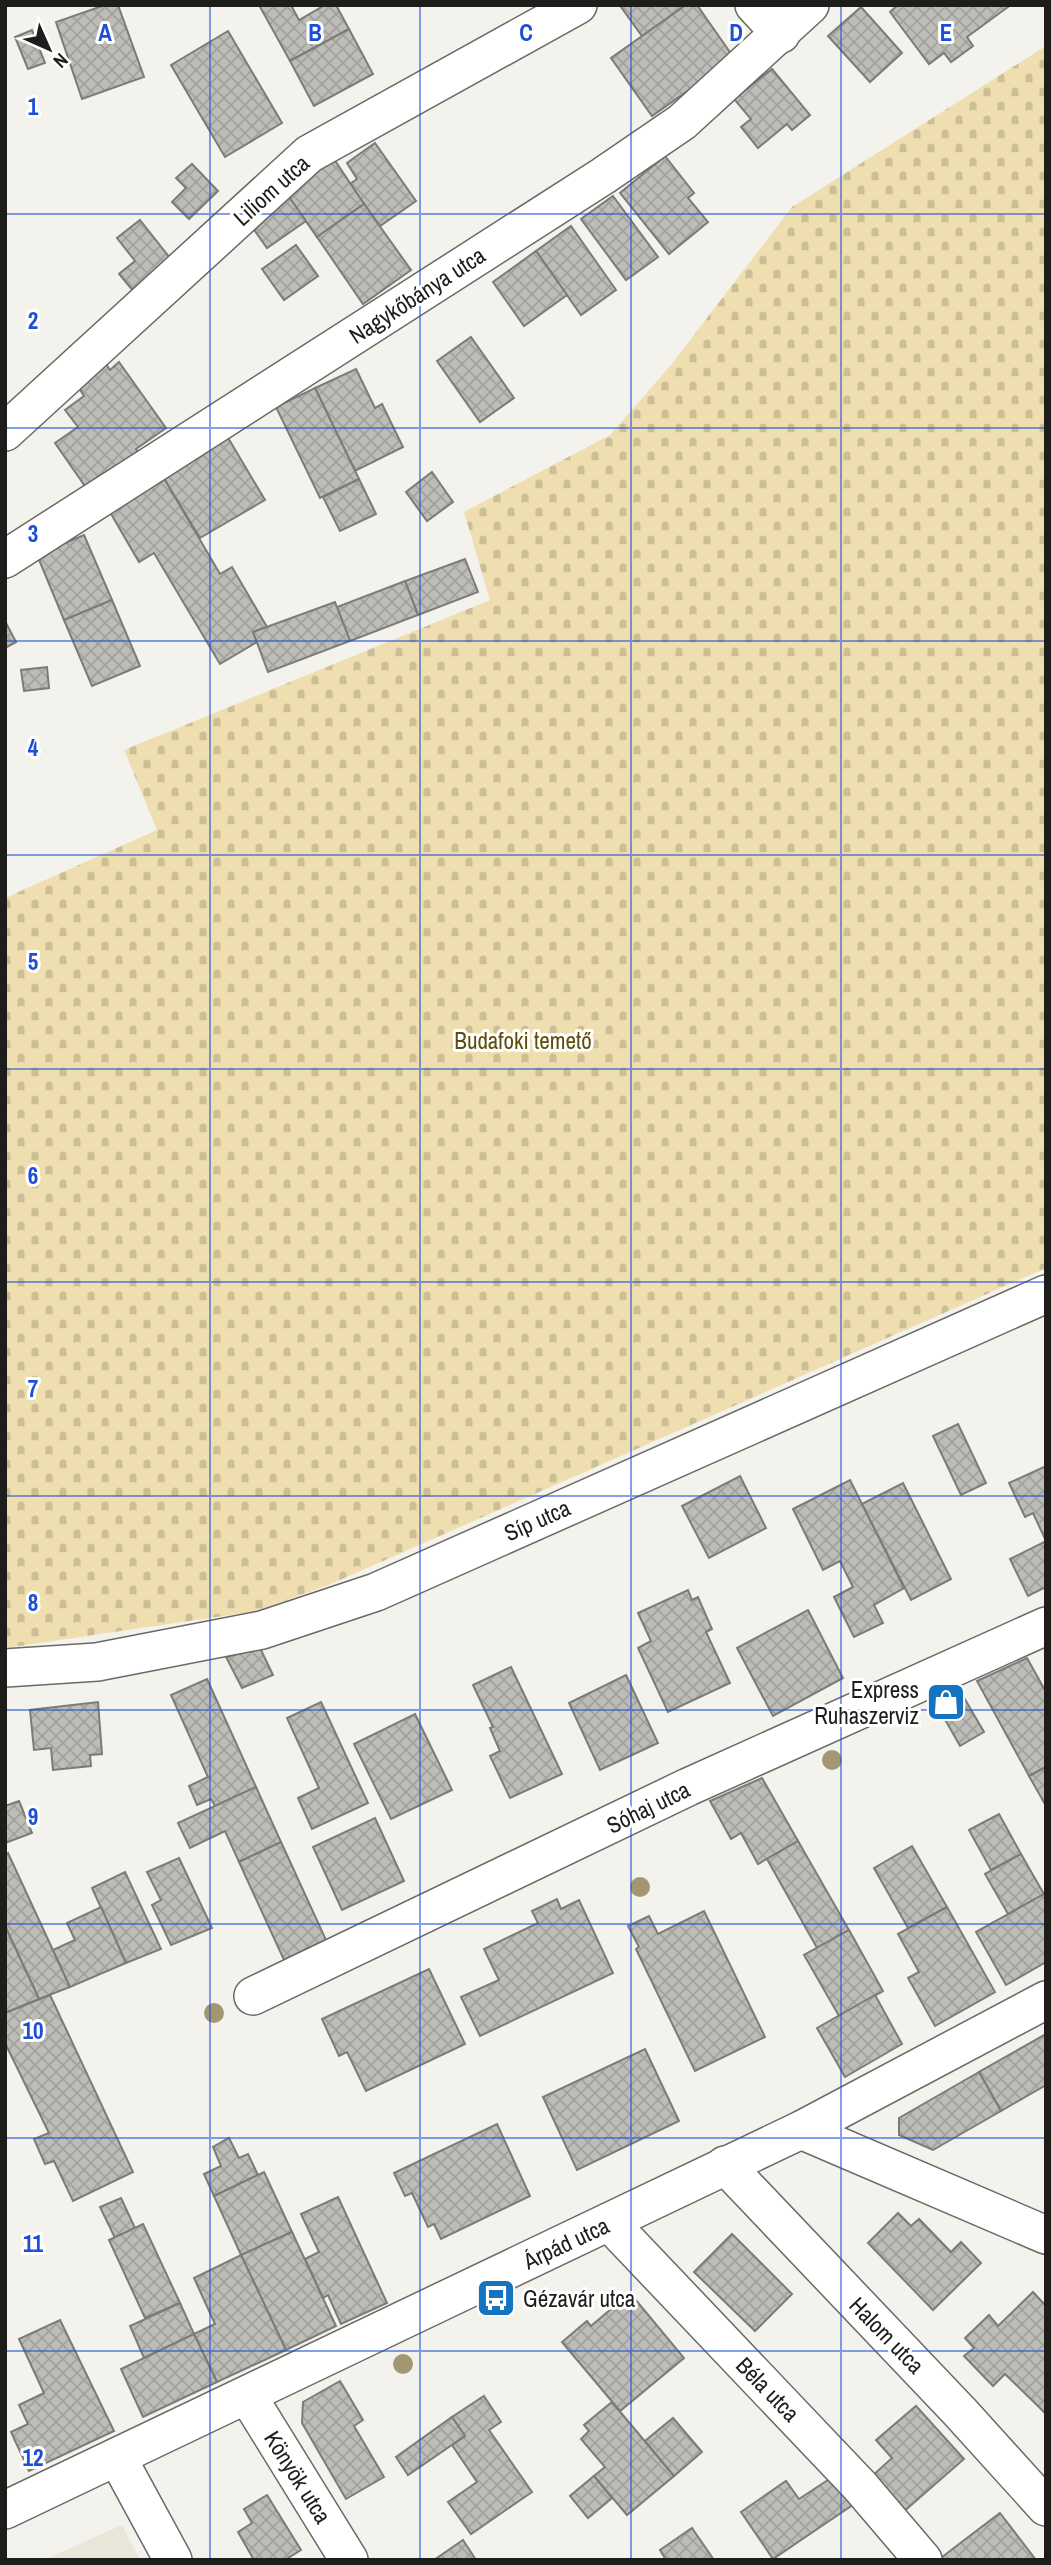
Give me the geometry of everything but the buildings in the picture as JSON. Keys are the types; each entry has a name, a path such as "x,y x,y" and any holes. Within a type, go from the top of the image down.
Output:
{"street":[{"name":"Liliom utca","path":"5,432 310,154 578,5"},
{"path":"754,5 781,34"},
{"name":"Nagykőbánya utca","path":"5,559 603,176 682,122 810,5"},
{"name":"Síp utca","path":"5,1668 97,1662 261,1630 376,1592 1046,1294"},
{"name":"Sóhaj utca","path":"253,1996 688,1787 1046,1626"},
{"name":"Árpád utca","path":"5,2510 801,2130 1046,2000"},
{"path":"801,2130 1046,2235"},
{"name":"Halom utca","path":"725,2165 960,2412 1046,2507"},
{"name":"Béla utca","path":"609,2222 860,2486 923,2560"},
{"name":"Könyök utca","path":"247,2395 349,2560"},
{"path":"117,2457 173,2560"}],"shaded area":[{"path":"122,2525 140,2560 44,2560"}],"green space":[{"name":"Budafoki temető","path":"1046,46 1046,1268 331,1584 257,1611 5,1648 5,898 157,830 124,750 490,600 464,512 610,435 671,365 792,207"}],"place":[{"name":"Express Ruhaszerviz","path":"946,1702"},
{"name":"Gézavár utca","path":"496,2298"}]}
